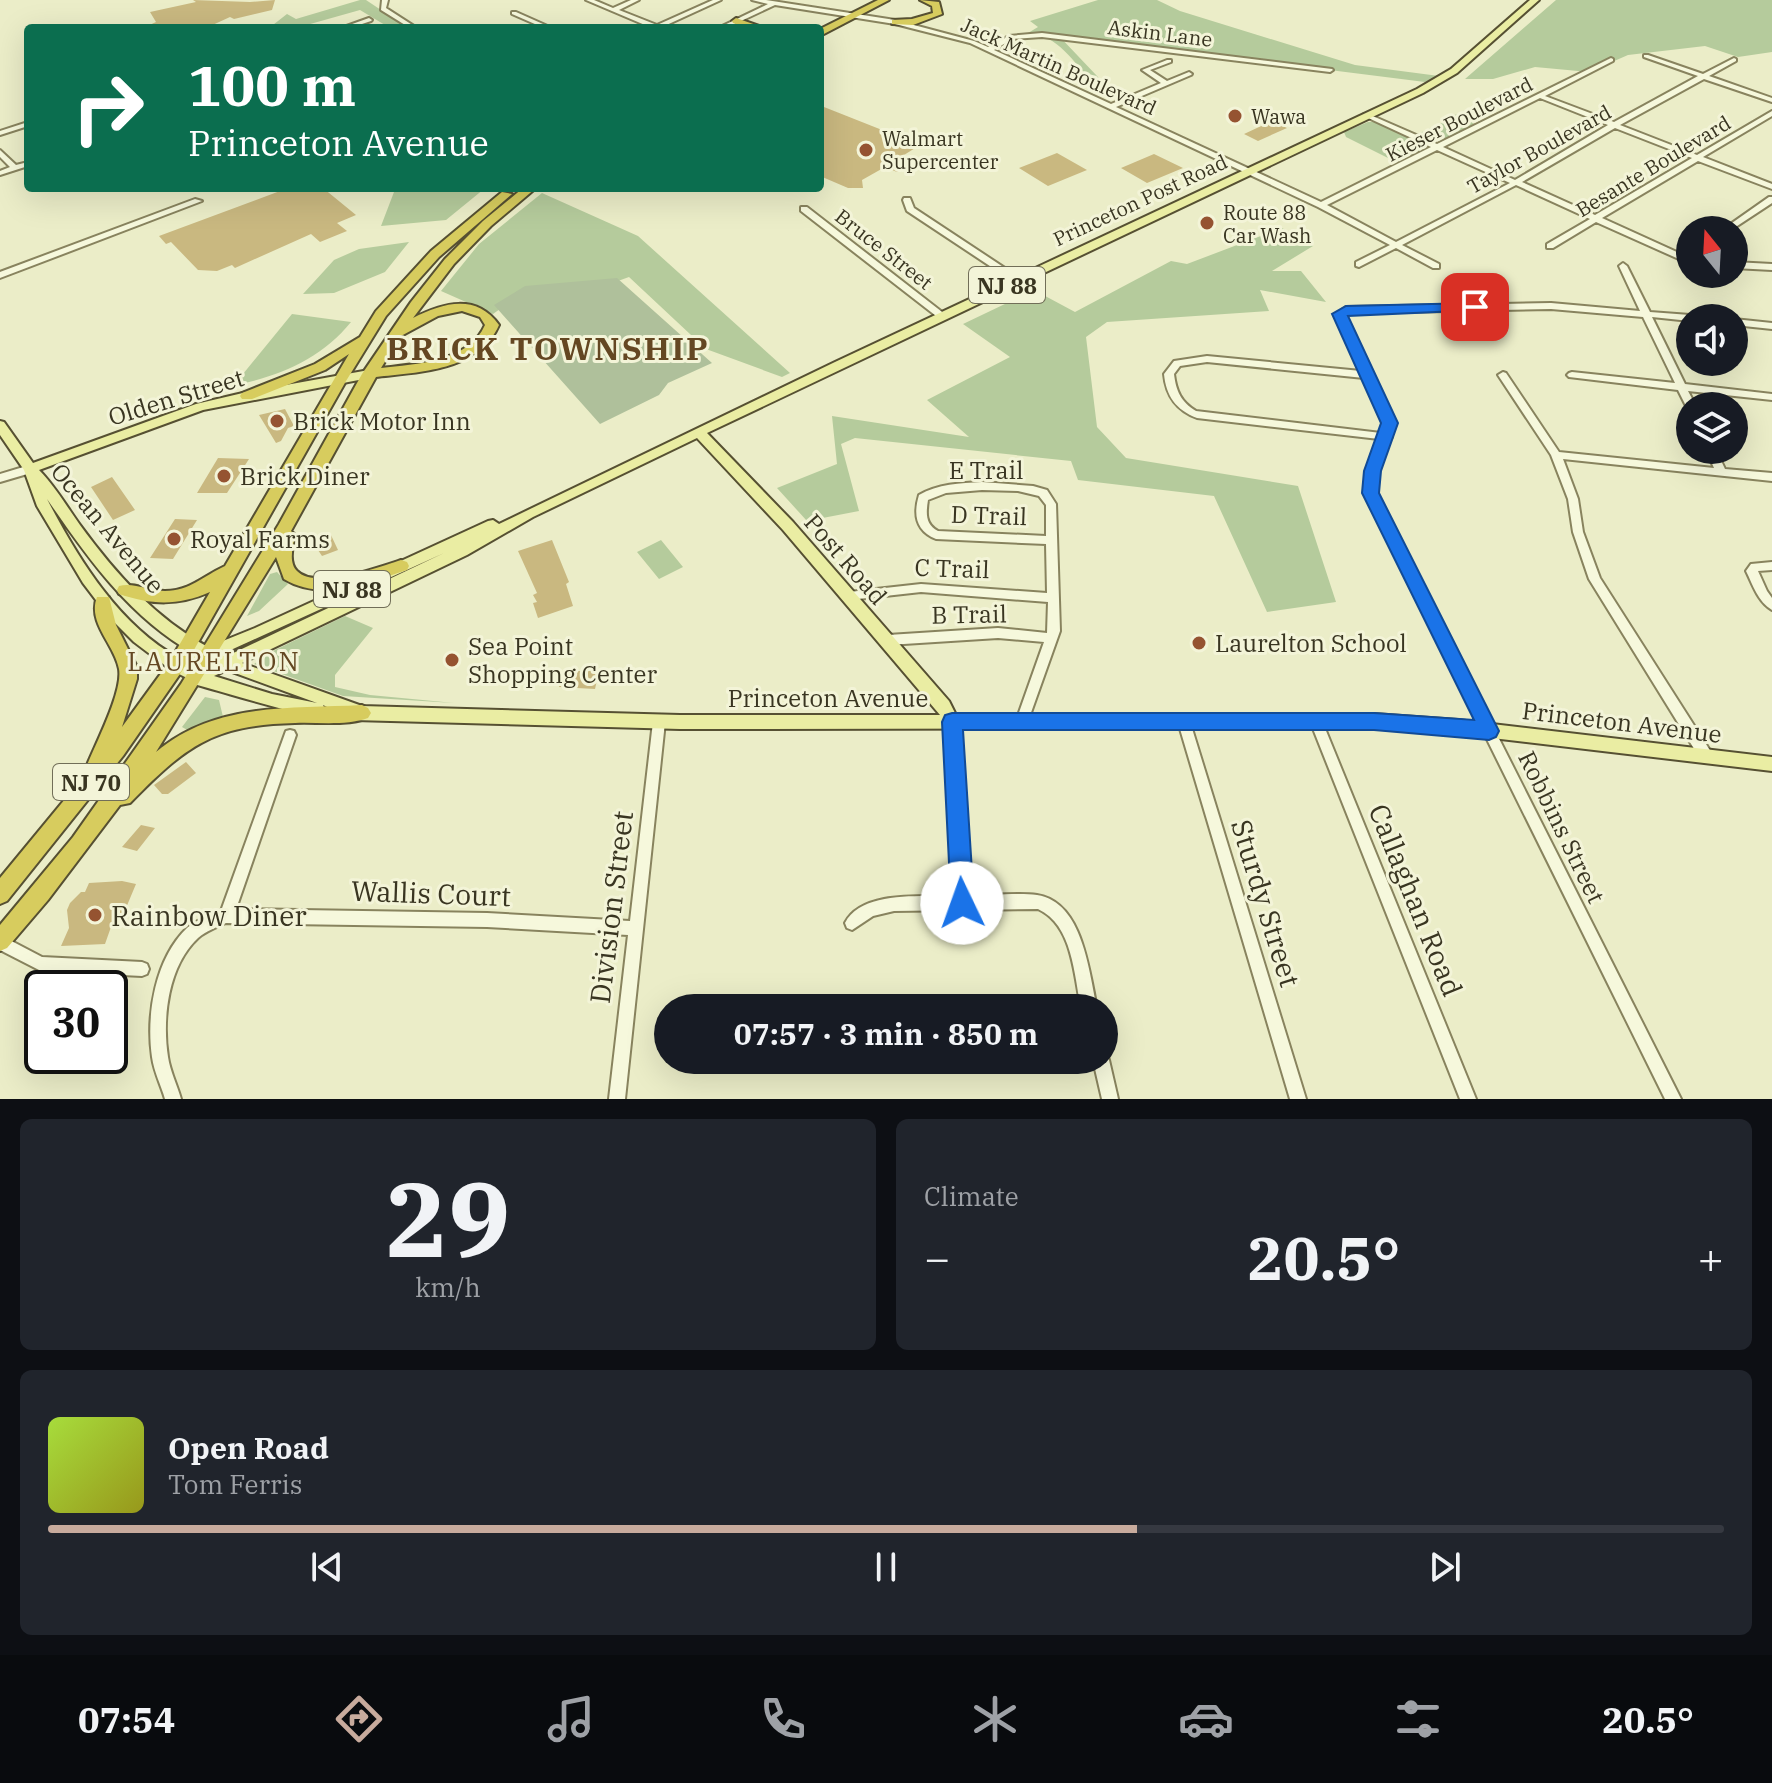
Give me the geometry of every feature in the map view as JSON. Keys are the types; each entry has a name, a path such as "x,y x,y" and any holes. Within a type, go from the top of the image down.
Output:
{"highway":[{"path":"895,22 913,22 938,14 940,8 936,4 924,0"},
{"path":"824,27 843,14 890,1"},
{"path":"824,27 856,16 871,4"},
{"path":"754,13 751,21 754,24"},
{"path":"736,21 745,24"},
{"name":"NJ 70","path":"0,894 85,790 176,666 339,381 405,284 466,225 509,192"},
{"name":"NJ 70","path":"0,941 88,832 195,678 297,508 382,350 453,253 525,192"},
{"path":"369,374 462,356 484,342 492,325 487,315 480,312 462,308 441,310 412,323 382,350"},
{"path":"247,396 320,367 371,332"},
{"path":"297,508 282,552 284,566 295,580 319,586 343,583 401,566"},
{"path":"125,590 159,600 187,596 210,586 239,560"},
{"path":"85,790 117,717 128,679 128,667 107,625 103,602"},
{"path":"88,832 164,756 205,730 242,719 362,713"}],"main road":[{"name":"Princeton Post Road","path":"195,678 462,551 528,514 1443,78 1535,0"},
{"name":"Olden Street","path":"30,469 175,416 247,396 369,374"},
{"name":"Ocean Avenue","path":"0,425 30,469 125,590 163,626 210,653"},
{"name":"Post Road","path":"699,433 888,640 943,706 952,722"},
{"name":"Ocean Avenue","path":"30,469 35,490 103,602 136,638 195,678"},
{"name":"Princeton Post Road","path":"176,666 495,524 528,514"},
{"name":"Princeton Avenue","path":"210,653 267,681 362,713"},
{"name":"Princeton Avenue","path":"195,678 283,704 325,712 659,722 1412,723 1772,764"}],"street":[{"path":"385,0 383,9 407,24"},
{"path":"589,0 646,24"},
{"path":"613,10 636,0"},
{"path":"665,24 718,0"},
{"name":"Jack Martin Boulevard","path":"755,0 895,22 990,49 1321,205 1436,266"},
{"path":"730,24 777,2"},
{"path":"514,13 540,24"},
{"path":"356,24 369,20"},
{"name":"Askin Lane","path":"990,49 1003,39 1021,34 1330,70"},
{"path":"1112,106 1189,74 1148,48"},
{"path":"1646,56 1772,100"},
{"name":"Kieser Boulevard","path":"1321,205 1611,60"},
{"name":"Taylor Boulevard","path":"1359,264 1515,183 1734,60"},
{"path":"1164,82 1145,70 1169,61"},
{"path":"1540,96 1772,187"},
{"name":"Besante Boulevard","path":"1550,246 1772,113"},
{"path":"1366,115 1676,253"},
{"path":"0,133 24,125"},
{"path":"0,152 14,168"},
{"path":"0,173 24,165"},
{"path":"1747,216 1772,199"},
{"path":"907,200 910,209 1017,280"},
{"path":"0,275 198,201"},
{"name":"Bruce Street","path":"804,209 943,317"},
{"path":"1623,266 1684,392"},
{"path":"1748,266 1772,267"},
{"path":"1368,375 1207,359 1177,363 1169,374 1175,398 1183,408 1200,416 1387,437 1387,414 1340,316 1341,312 1541,306 1676,317"},
{"path":"1748,323 1772,326"},
{"path":"1503,375 1556,455 1573,499 1578,532 1595,579 1706,756"},
{"path":"1572,375 1772,397"},
{"name":"Robbins Street","path":"1387,437 1373,471 1371,493 1673,1099"},
{"path":"1556,455 1772,477"},
{"path":"1718,464 1721,471"},
{"name":"Olden Street","path":"0,478 30,469"},
{"name":"E Trail","path":"927,532 920,514 923,498 928,493 946,488 1036,490 1051,504 1050,540"},
{"name":"D Trail","path":"927,532 936,535 1050,540"},
{"path":"1022,721 1051,638 1053,598 1050,540"},
{"path":"1772,566 1755,567 1752,571 1772,606"},
{"name":"C Trail","path":"849,596 921,588 1053,598"},
{"name":"B Trail","path":"888,640 998,633 1051,638"},
{"name":"Callaghan Road","path":"1316,721 1468,1099"},
{"name":"Division Street","path":"617,1099 659,722"},
{"path":"952,722 962,903"},
{"name":"Sturdy Street","path":"1184,722 1298,1099"},
{"path":"173,1099 160,1058 163,990 169,971 186,940 205,924 226,916 290,735"},
{"path":"852,923 870,910 894,904 1038,902 1054,908 1063,918 1086,994"},
{"name":"Wallis Court","path":"226,916 487,920 635,928"},
{"path":"0,941 41,964 142,969"},
{"path":"1104,1074 1110,1099"}],"green space":[{"path":"366,0 402,24 383,24 360,10 310,24 274,24 287,14 296,19"},
{"path":"1098,0 1157,0 1180,11 1355,65 1439,76 1425,82 1059,36 1116,96 1096,85 1057,44 1028,33 1038,27 1030,21"},
{"path":"1556,0 1772,0 1772,52 1738,57 1705,46 1628,55 1589,72 1535,67 1493,79 1465,79"},
{"path":"1460,114 1474,124 1442,140 1418,134 1449,119 1447,116"},
{"path":"1368,122 1378,122 1426,144 1428,148 1398,163 1346,137 1344,132"},
{"path":"394,192 480,192 446,220 381,226"},
{"path":"542,193 638,236 790,373 782,377 706,349 629,277 574,297 529,288 493,314 441,291 479,244"},
{"path":"1282,228 1313,246 1272,271 1301,271 1326,302 1260,290 1269,311 1107,322 1086,337 1097,427 1126,458 1298,486 1336,602 1267,612 1214,496 1078,480 1071,461 855,438 841,444 859,511 807,521 777,488 837,464 832,416 969,437 927,400 1010,357 963,324 1034,290 1075,312 1171,261 1187,264"},
{"path":"409,242 385,272 334,293 303,294 334,260 359,249"},
{"path":"617,278 712,363 668,383 659,395 600,424 494,305 525,286"},
{"path":"292,314 351,322 313,356 267,377 234,385"},
{"path":"661,540 683,567 659,579 637,552"},
{"path":"277,572 288,584 259,611 247,616 270,574"},
{"path":"345,616 373,628 335,675 335,687 370,695 454,703 343,696 254,664 273,651"},
{"path":"205,697 219,700 223,717 189,731 182,727"}],"building":[{"path":"193,0 275,0 272,10 234,19 230,17 215,24 152,24 156,22 150,12 196,2"},
{"name":"Walmart Supercenter","path":"824,107 920,145 904,155 917,160 897,172 885,167 862,180 863,188 848,188 824,178"},
{"name":"Wawa","path":"1272,121 1287,128 1258,141 1244,134"},
{"path":"1057,153 1087,170 1048,186 1019,168"},
{"path":"1154,154 1183,168 1147,183 1121,168"},
{"path":"277,192 328,192 356,215 337,223 347,231 320,242 311,234 235,268 232,265 217,271 198,270 171,242 166,244 159,236"},
{"name":"Brick Motor Inn","path":"285,409 294,426 288,428 281,441 276,443 259,415"},
{"name":"Brick Diner","path":"218,458 249,459 227,493 197,493"},
{"name":"Royal Farms","path":"112,477 135,510 113,520 91,487"},
{"name":"Royal Farms","path":"175,519 197,520 173,559 150,558"},
{"path":"330,533 338,550 322,556 312,541"},
{"path":"552,540 569,582 566,584 573,606 538,618 533,603 537,602 533,595 537,593 518,551"},
{"path":"560,671 599,671 595,689 559,687 560,682 556,682"},
{"path":"186,762 196,773 168,794 162,794 154,785"},
{"path":"141,825 155,828 137,851 122,847"},
{"name":"Rainbow Diner","path":"122,881 136,884 118,927 111,927 105,944 61,946 69,928 67,910 70,903 85,892 89,883"}],"place":[{"name":"Wawa","path":"1235,116"},
{"name":"Walmart Supercenter","path":"866,150"},
{"name":"Route 88 Car Wash","path":"1207,223"},
{"name":"Brick Motor Inn","path":"277,421"},
{"name":"Brick Diner","path":"224,476"},
{"name":"Royal Farms","path":"174,539"},
{"name":"Laurelton School","path":"1199,643"},
{"name":"Sea Point Shopping Center","path":"452,660"},
{"name":"Rainbow Diner","path":"95,915"}],"district":[{"name":"BRICK TOWNSHIP","path":"548,348"},
{"name":"LAURELTON","path":"214,661"}],"route":[{"path":"962,903 952,722 1374,721 1489,731 1371,493 1373,471 1389,432 1389,423 1340,314 1346,310 1475,307"}]}
